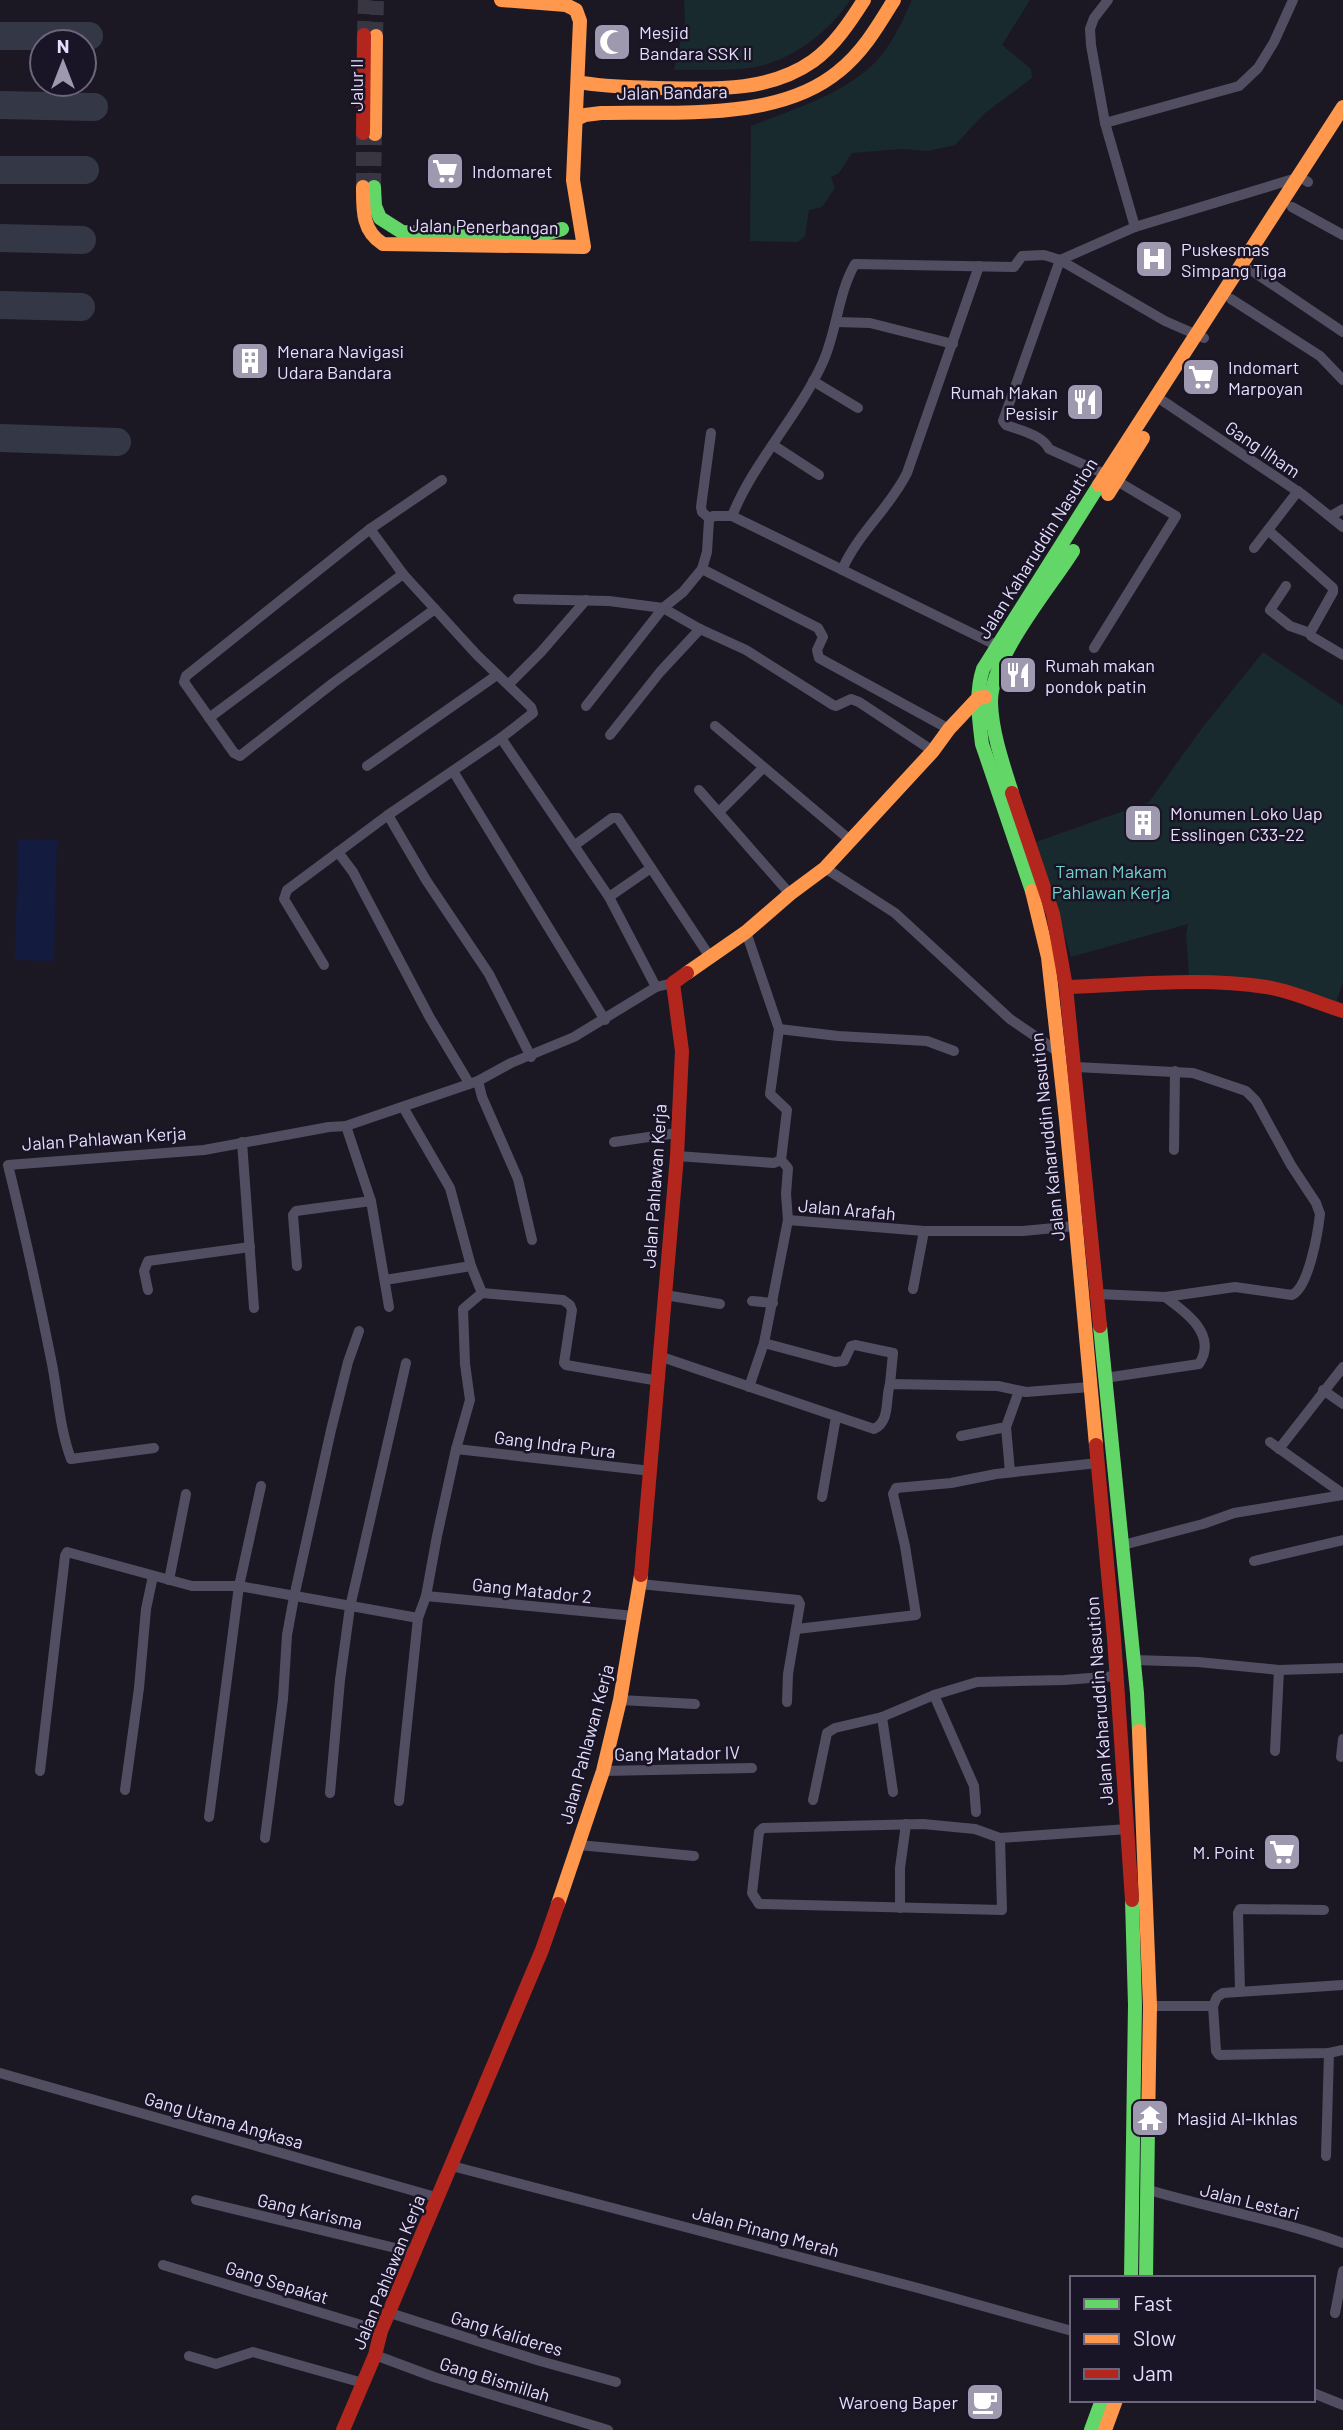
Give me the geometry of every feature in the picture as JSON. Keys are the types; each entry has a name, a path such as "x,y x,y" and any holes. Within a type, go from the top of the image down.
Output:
{"main road":[{"path":"501,0 558,4 576,10 580,21 573,180 577,210 545,246"},
{"name":"Jalan Bandara","path":"578,82 609,87 702,89 758,84 786,75 812,61 845,29 864,0"},
{"name":"Jalan Bandara","path":"576,119 585,115 611,112 721,112 795,97 828,79 860,53 875,35 894,0"},
{"path":"369,134 370,35"},
{"name":"Jalan Kaharuddin Nasution","path":"984,697 1009,649 1201,336 1231,299 1292,207 1343,107"},
{"name":"Jalan Kaharuddin Nasution","path":"1131,2276 1135,2005 1143,1804 1135,1660 1097,1294 1073,1119 1058,1052 1048,957 1037,908 986,755 983,669 1163,401 1250,249 1343,128"},
{"name":"Jalan Penerbangan","path":"562,229 542,235 402,232 380,218 368,187 367,232 383,244 584,247 577,210"},
{"name":"Jalan Kaharuddin Nasution","path":"984,697 991,706 1009,780 1053,916 1066,987 1076,1067 1073,1119 1075,1226 1117,1676 1128,1829 1150,2006 1146,2276"},
{"name":"Jalan Pahlawan Kerja","path":"343,2430 542,1950 603,1771 620,1700 640,1584 677,1156 682,1051 673,983 746,932 825,868 933,751 949,729 984,697"},
{"path":"1066,987 1233,984 1269,988 1342,1007"},
{"path":"1091,2430 1101,2402"},
{"path":"1105,2430 1115,2402"}],"street":[{"path":"1108,0 1099,9 1090,29 1105,123 1135,227"},
{"path":"1105,123 1239,86 1264,59 1293,0"},
{"path":"1094,648 1176,516 1112,478 1049,449 1039,438 1004,424 1008,402 1060,260 1135,227 1304,179"},
{"path":"1292,207 1343,235"},
{"path":"732,516 746,482 773,445 823,361 855,264 1014,267 1022,256 1044,255 1060,260 1165,321 1201,336"},
{"path":"842,570 852,549 895,496 907,473 979,267"},
{"path":"1251,270 1343,332"},
{"path":"1231,299 1320,356 1343,380"},
{"path":"836,322 870,323 953,344"},
{"path":"813,381 858,408"},
{"name":"Gang Ilham","path":"1163,401 1298,491 1343,527"},
{"path":"710,519 702,512 701,507 711,433"},
{"path":"773,445 819,475"},
{"path":"435,609 333,683 240,756 234,752 185,685 186,676 370,529 442,480"},
{"path":"1254,548 1298,491"},
{"path":"1331,516 1343,509"},
{"path":"710,519 713,516 732,516 998,646"},
{"path":"586,706 663,608 683,592 702,569 707,552 710,519"},
{"path":"324,965 284,899 287,890 533,713 531,707 497,675 403,574 370,529"},
{"path":"1268,530 1333,588 1310,633"},
{"path":"702,569 818,628 823,637 817,650 819,658 949,729"},
{"path":"209,718 403,574"},
{"path":"1286,586 1270,610 1290,626 1310,633 1343,655"},
{"path":"518,599 609,601 663,608 746,650 833,705 851,699 859,702 933,751"},
{"path":"509,684 586,600"},
{"path":"610,735 660,672 700,629"},
{"path":"367,766 497,675"},
{"path":"715,726 850,840"},
{"path":"501,738 608,897 656,988"},
{"path":"719,812 763,768"},
{"path":"453,771 605,1020"},
{"path":"699,790 790,894"},
{"path":"388,815 458,930 489,974 531,1057"},
{"path":"575,845 617,817 710,957"},
{"path":"338,852 353,872 430,1018 482,1097 519,1179 532,1240"},
{"path":"608,897 651,868"},
{"path":"825,868 895,914 1010,1019 1058,1052"},
{"path":"746,932 779,1029 770,1094 787,1110 781,1160"},
{"name":"Jalan Pahlawan Kerja","path":"155,1448 71,1459 64,1440 59,1399 34,1274 8,1165 204,1150 346,1126 474,1082 605,1020 656,988 673,983"},
{"path":"779,1029 927,1041 954,1051"},
{"path":"1076,1067 1193,1073 1238,1086 1250,1093 1320,1214 1305,1281 1297,1293 1292,1295 1235,1287 1165,1297 1097,1294"},
{"path":"1174,1150 1175,1071"},
{"path":"403,1107 450,1188 471,1266 482,1293"},
{"path":"346,1126 371,1201 389,1307"},
{"path":"614,1142 677,1133"},
{"path":"242,1142 254,1308"},
{"path":"677,1156 774,1163 781,1160"},
{"path":"781,1160 789,1168 786,1194 788,1220"},
{"path":"297,1266 293,1215 296,1211 371,1201"},
{"name":"Jalan Arafah","path":"749,1387 764,1343 788,1220 924,1231 1023,1231 1075,1226"},
{"path":"913,1289 924,1231"},
{"path":"148,1290 144,1271 148,1261 250,1247"},
{"path":"385,1280 471,1266"},
{"path":"399,1801 418,1618 426,1596 436,1536 471,1396 461,1315 463,1309 482,1293 563,1300 572,1310 564,1363 566,1365 659,1381"},
{"path":"665,1295 720,1304"},
{"path":"1105,1378 1199,1364 1204,1356 1204,1336 1189,1314 1165,1297"},
{"path":"752,1301 773,1303"},
{"path":"265,1838 283,1699 287,1635 294,1597 338,1403 359,1331"},
{"path":"659,1356 836,1417 874,1429 879,1427 886,1415 893,1353 855,1345 851,1346 844,1361 835,1362 764,1343"},
{"path":"330,1793 350,1606 406,1363"},
{"path":"1343,1367 1274,1445 1343,1494"},
{"path":"890,1384 998,1386 1020,1391 1090,1387"},
{"path":"1323,1390 1343,1404"},
{"path":"1010,1472 1006,1427 1020,1391"},
{"path":"821,1497 836,1417"},
{"path":"961,1436 1006,1427"},
{"name":"Gang Indra Pura","path":"456,1449 651,1471"},
{"path":"797,1629 916,1615 894,1491 898,1487 951,1483 1010,1472 1098,1463"},
{"path":"209,1817 239,1586 261,1486"},
{"path":"170,1580 186,1494"},
{"path":"1123,1545 1243,1511 1343,1494"},
{"path":"1254,1561 1343,1540"},
{"path":"40,1771 58,1601 66,1553 71,1552 153,1576 203,1587 239,1586 418,1618"},
{"path":"125,1790 139,1689 146,1609 153,1576"},
{"path":"640,1584 796,1598 800,1604 788,1674 787,1702"},
{"name":"Gang Matador 2","path":"426,1596 634,1616"},
{"path":"1135,1660 1198,1662 1279,1670 1342,1671"},
{"path":"1275,1751 1279,1670"},
{"path":"813,1800 827,1733 835,1728 882,1717 934,1695 977,1682 1117,1676"},
{"path":"934,1695 974,1786 976,1812"},
{"path":"620,1700 695,1704"},
{"path":"882,1717 893,1792"},
{"path":"1340,1757 1343,1739"},
{"name":"Gang Matador IV","path":"603,1771 752,1768"},
{"path":"1000,1838 1002,1910 759,1905 752,1893 759,1832 763,1828 906,1824 975,1829 1000,1838 1128,1829"},
{"path":"900,1908 900,1868 906,1824"},
{"path":"579,1845 694,1856"},
{"path":"1240,1991 1240,1909 1324,1910"},
{"path":"1343,1985 1220,1994 1213,2006 1216,2052 1219,2055 1329,2053 1343,2050"},
{"path":"1150,2006 1213,2006"},
{"path":"1326,2156 1329,2053"},
{"name":"Gang Utama Angkasa","path":"0,2073 439,2198"},
{"name":"Jalan Pinang Merah","path":"452,2166 1070,2330"},
{"name":"Jalan Lestari","path":"1149,2190 1210,2208 1314,2232 1343,2243"},
{"name":"Gang Karisma","path":"196,2200 416,2253"},
{"name":"Gang Sepakat","path":"163,2265 382,2332"},
{"path":"1335,2313 1343,2271"},
{"name":"Gang Kalideres","path":"390,2313 540,2361 616,2382"},
{"path":"189,2356 216,2364 253,2353 363,2383"},
{"name":"Gang Bismillah","path":"374,2355 434,2377 608,2430"},
{"path":"1315,2394 1343,2404"}],"green space":[{"path":"684,0 850,0 820,34 779,60 741,69 674,70 685,20"},
{"path":"912,0 1030,0 1002,45 1031,69 1032,78 985,113 955,145 929,151 901,149 852,153 839,173 831,177 835,188 822,207 809,210 805,236 798,242 750,241 751,126 820,99 867,70 890,44"},
{"name":"Taman Makam Pahlawan Kerja","path":"1263,652 1343,706 1343,982 1336,1002 1189,977 1186,934 1188,924 1071,957 1036,842 1149,802 1202,728"}],"water":[{"path":"18,839 57,840 54,961 15,960"}],"taxiway":[{"path":"0,36 28,36"},
{"path":"0,105 94,107"},
{"path":"0,170 85,170"},
{"path":"0,238 82,240"},
{"path":"0,305 81,307"},
{"path":"0,438 117,442"}],"tunnel":[{"path":"364,35 365,0"},
{"path":"376,36 377,0"},
{"path":"363,133 363,187"},
{"path":"374,187 375,134"}],"traffic: fast":[{"path":"374,187 375,206 380,218 402,232 542,235 562,229"},
{"path":"1032,891 982,744 979,687 983,669 1099,485"},
{"path":"1012,793 993,726 993,685 1010,645 1073,551"},
{"path":"1100,1326 1139,1731"},
{"path":"1131,2276 1135,2005 1132,1900"},
{"path":"1146,2276 1148,2126"},
{"path":"1091,2430 1101,2402"}],"traffic: slow":[{"path":"363,187 367,226 383,244 584,247 573,180 580,21 576,10 566,5 501,0"},
{"path":"578,82 698,89 738,87 777,79 821,55 841,33 864,0"},
{"path":"576,119 601,113 725,110 786,99 814,87 848,64 870,38 894,0"},
{"path":"375,134 376,36"},
{"path":"1099,485 1343,107"},
{"path":"1108,494 1143,438"},
{"path":"687,973 746,932 825,868 978,698 985,697"},
{"path":"1032,891 1048,957 1096,1445"},
{"path":"558,1904 603,1771 620,1700 641,1575"},
{"path":"1139,1731 1150,2006 1148,2126"},
{"path":"1105,2430 1115,2402"}],"traffic: jam":[{"path":"363,133 364,35"},
{"path":"1012,793 1053,914 1066,987 1100,1326"},
{"path":"641,1575 677,1156 682,1051 673,983 687,973"},
{"path":"1066,987 1166,982 1241,984 1285,991 1343,1011"},
{"path":"1096,1445 1114,1638 1132,1900"},
{"path":"343,2430 375,2355 381,2331 542,1950 558,1904"}],"place":[{"name":"Mesjid Bandara SSK II","path":"612,42"},
{"name":"Indomaret","path":"445,171"},
{"name":"Puskesmas Simpang Tiga","path":"1154,259"},
{"name":"Menara Navigasi Udara Bandara","path":"250,361"},
{"name":"Indomart Marpoyan","path":"1201,377"},
{"name":"Rumah Makan Pesisir","path":"1085,402"},
{"name":"Rumah makan pondok patin","path":"1018,675"},
{"name":"Monumen Loko Uap Esslingen C33-22","path":"1143,823"},
{"name":"M. Point","path":"1282,1852"},
{"name":"Masjid Al-Ikhlas","path":"1150,2118"},
{"name":"Waroeng Baper","path":"985,2402"}]}
